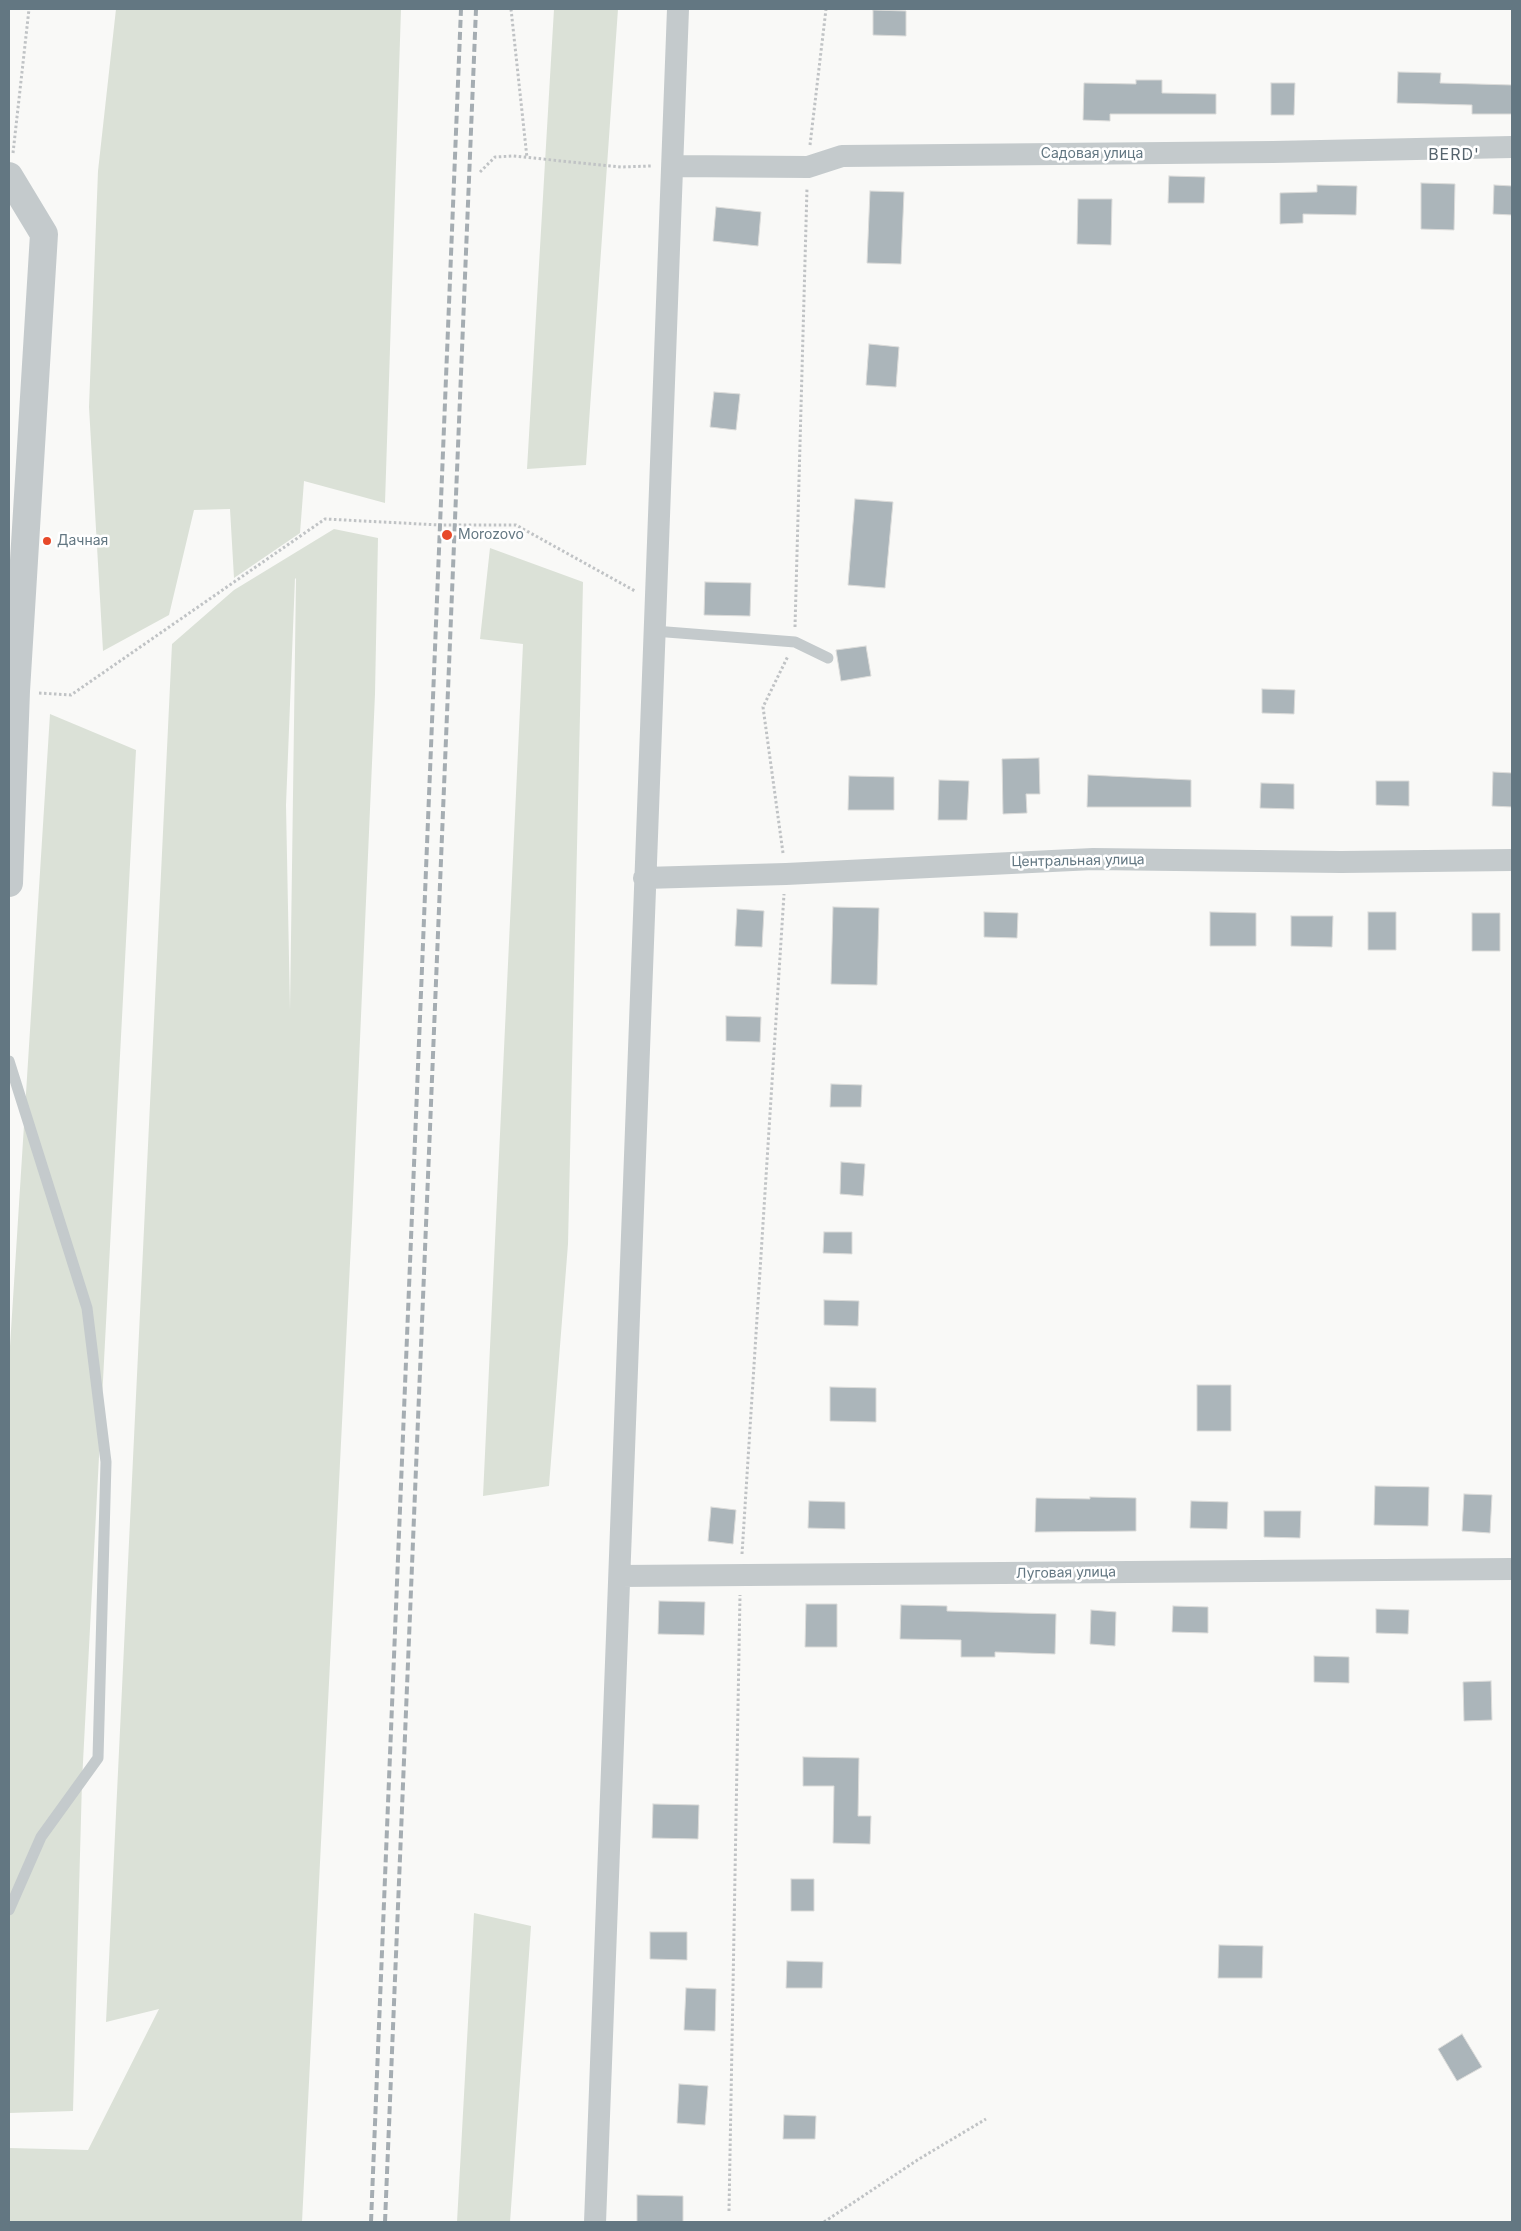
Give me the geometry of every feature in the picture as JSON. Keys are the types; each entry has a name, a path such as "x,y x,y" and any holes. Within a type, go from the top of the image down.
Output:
{"street":[{"path":"595,2222 678,9"},
{"name":"Садовая улица","path":"673,166 808,167 842,156 1283,152 1512,147"},
{"path":"9,176 44,234 16,691 9,883"},
{"name":"Центральная улица","path":"644,878 786,874 907,866 1093,859 1342,862 1512,860"},
{"name":"Луговая улица","path":"620,1576 1512,1569"}],"lane":[{"path":"654,631 795,642 828,658"},
{"path":"9,1061 88,1308 106,1462 98,1758 41,1837 9,1910"}],"path":[{"path":"9,176 29,9"},
{"path":"511,9 528,158"},
{"path":"729,2211 740,1576 786,874 763,707 795,642 808,167 826,9"},
{"path":"480,172 495,157 528,158 621,167 673,166"},
{"path":"16,691 71,695 326,518 440,525 516,525 655,602"},
{"path":"824,2222 919,2159 986,2119"}],"shaded area":[{"path":"116,9 401,9 385,503 304,481 300,533 234,578 230,509 194,510 169,615 103,651 89,407 98,171"},
{"path":"554,9 618,9 586,465 527,469"},
{"path":"334,529 378,538 375,694 352,1223 302,2222 9,2222 9,2148 88,2150 159,2009 106,2022 172,644 234,590","holes":["296,579 290,1010 286,805"]},
{"path":"490,548 583,582 568,1244 549,1486 483,1496 523,644 480,639"},
{"path":"50,714 136,750 82,1781 73,2111 9,2113 9,1362"},
{"path":"474,1913 531,1926 510,2222 457,2222"}],"building":[{"path":"873,10 906,11 906,36 873,35"},
{"path":"1398,72 1441,73 1440,83 1512,85 1512,114 1472,114 1472,105 1397,103"},
{"path":"1136,80 1162,80 1162,93 1216,94 1216,114 1110,114 1110,121 1083,120 1084,83 1136,84"},
{"path":"1271,83 1295,83 1294,115 1271,115"},
{"path":"1169,176 1205,177 1204,203 1168,203"},
{"path":"1421,183 1455,184 1454,230 1421,229"},
{"path":"1317,185 1357,186 1356,215 1303,214 1303,223 1280,224 1280,193 1317,192"},
{"path":"1494,185 1512,186 1512,215 1493,214"},
{"path":"870,191 904,192 901,264 867,263"},
{"path":"1078,199 1112,199 1111,245 1077,244"},
{"path":"716,207 761,212 758,246 713,241"},
{"path":"869,344 899,347 896,387 866,385"},
{"path":"714,392 740,394 736,430 710,427"},
{"path":"855,499 893,502 885,588 848,585"},
{"path":"705,582 751,583 750,616 704,615"},
{"path":"866,646 871,676 841,681 836,650"},
{"path":"1262,689 1295,690 1294,714 1262,713"},
{"path":"1039,758 1040,794 1026,794 1027,813 1003,814 1002,759"},
{"path":"1493,772 1512,773 1512,807 1492,806"},
{"path":"1088,775 1191,780 1191,807 1087,807"},
{"path":"849,776 894,777 894,810 848,810"},
{"path":"939,780 969,781 967,820 938,820"},
{"path":"1376,781 1409,781 1409,806 1376,805"},
{"path":"1261,783 1294,784 1294,809 1260,808"},
{"path":"833,907 879,908 877,985 831,984"},
{"path":"737,909 764,911 762,947 735,946"},
{"path":"984,912 1018,913 1017,938 984,937"},
{"path":"1210,912 1256,913 1256,946 1210,946"},
{"path":"1368,912 1396,912 1396,950 1368,950"},
{"path":"1472,913 1500,913 1500,951 1472,951"},
{"path":"1291,916 1333,916 1332,947 1291,946"},
{"path":"726,1016 761,1017 760,1042 726,1041"},
{"path":"831,1084 862,1085 861,1107 830,1107"},
{"path":"841,1162 865,1164 863,1196 840,1194"},
{"path":"824,1232 852,1232 852,1254 823,1253"},
{"path":"824,1300 859,1301 858,1326 824,1325"},
{"path":"1197,1385 1231,1385 1231,1431 1197,1431"},
{"path":"830,1387 876,1388 876,1422 830,1421"},
{"path":"1375,1486 1429,1487 1428,1526 1374,1525"},
{"path":"1464,1494 1492,1495 1490,1533 1462,1531"},
{"path":"1090,1497 1136,1498 1136,1531 1035,1532 1036,1498 1090,1499"},
{"path":"809,1501 845,1502 845,1529 808,1528"},
{"path":"1191,1501 1228,1502 1227,1529 1190,1528"},
{"path":"711,1507 736,1510 733,1544 708,1541"},
{"path":"1264,1511 1301,1511 1300,1538 1264,1537"},
{"path":"659,1601 705,1602 704,1635 658,1634"},
{"path":"806,1604 837,1604 837,1647 805,1647"},
{"path":"901,1605 947,1606 947,1611 1056,1614 1055,1654 995,1652 995,1657 961,1657 961,1640 900,1639"},
{"path":"1173,1606 1208,1607 1208,1633 1172,1632"},
{"path":"1376,1609 1409,1610 1408,1634 1376,1633"},
{"path":"1091,1610 1116,1612 1115,1646 1090,1644"},
{"path":"1314,1656 1349,1657 1349,1683 1314,1682"},
{"path":"1491,1681 1492,1720 1464,1721 1463,1682"},
{"path":"803,1757 859,1758 858,1816 871,1816 870,1844 833,1843 834,1786 803,1786"},
{"path":"653,1804 699,1805 698,1839 652,1838"},
{"path":"791,1879 814,1879 814,1911 791,1911"},
{"path":"650,1932 687,1932 687,1960 650,1959"},
{"path":"1219,1945 1263,1946 1262,1978 1218,1978"},
{"path":"787,1961 823,1962 822,1988 786,1988"},
{"path":"686,1988 716,1989 715,2031 684,2030"},
{"path":"1462,2034 1482,2067 1457,2081 1438,2049"},
{"path":"679,2084 708,2086 705,2125 677,2123"},
{"path":"784,2115 816,2116 815,2139 783,2139"},
{"path":"637,2195 683,2196 683,2222 637,2222"}],"railway":[{"path":"371,2222 461,9"},
{"path":"385,2222 476,9"}],"place":[{"name":"Morozovo","path":"447,535"},
{"name":"Дачная","path":"47,541"}],"district":[{"name":"BERD'","path":"1454,155"}]}
